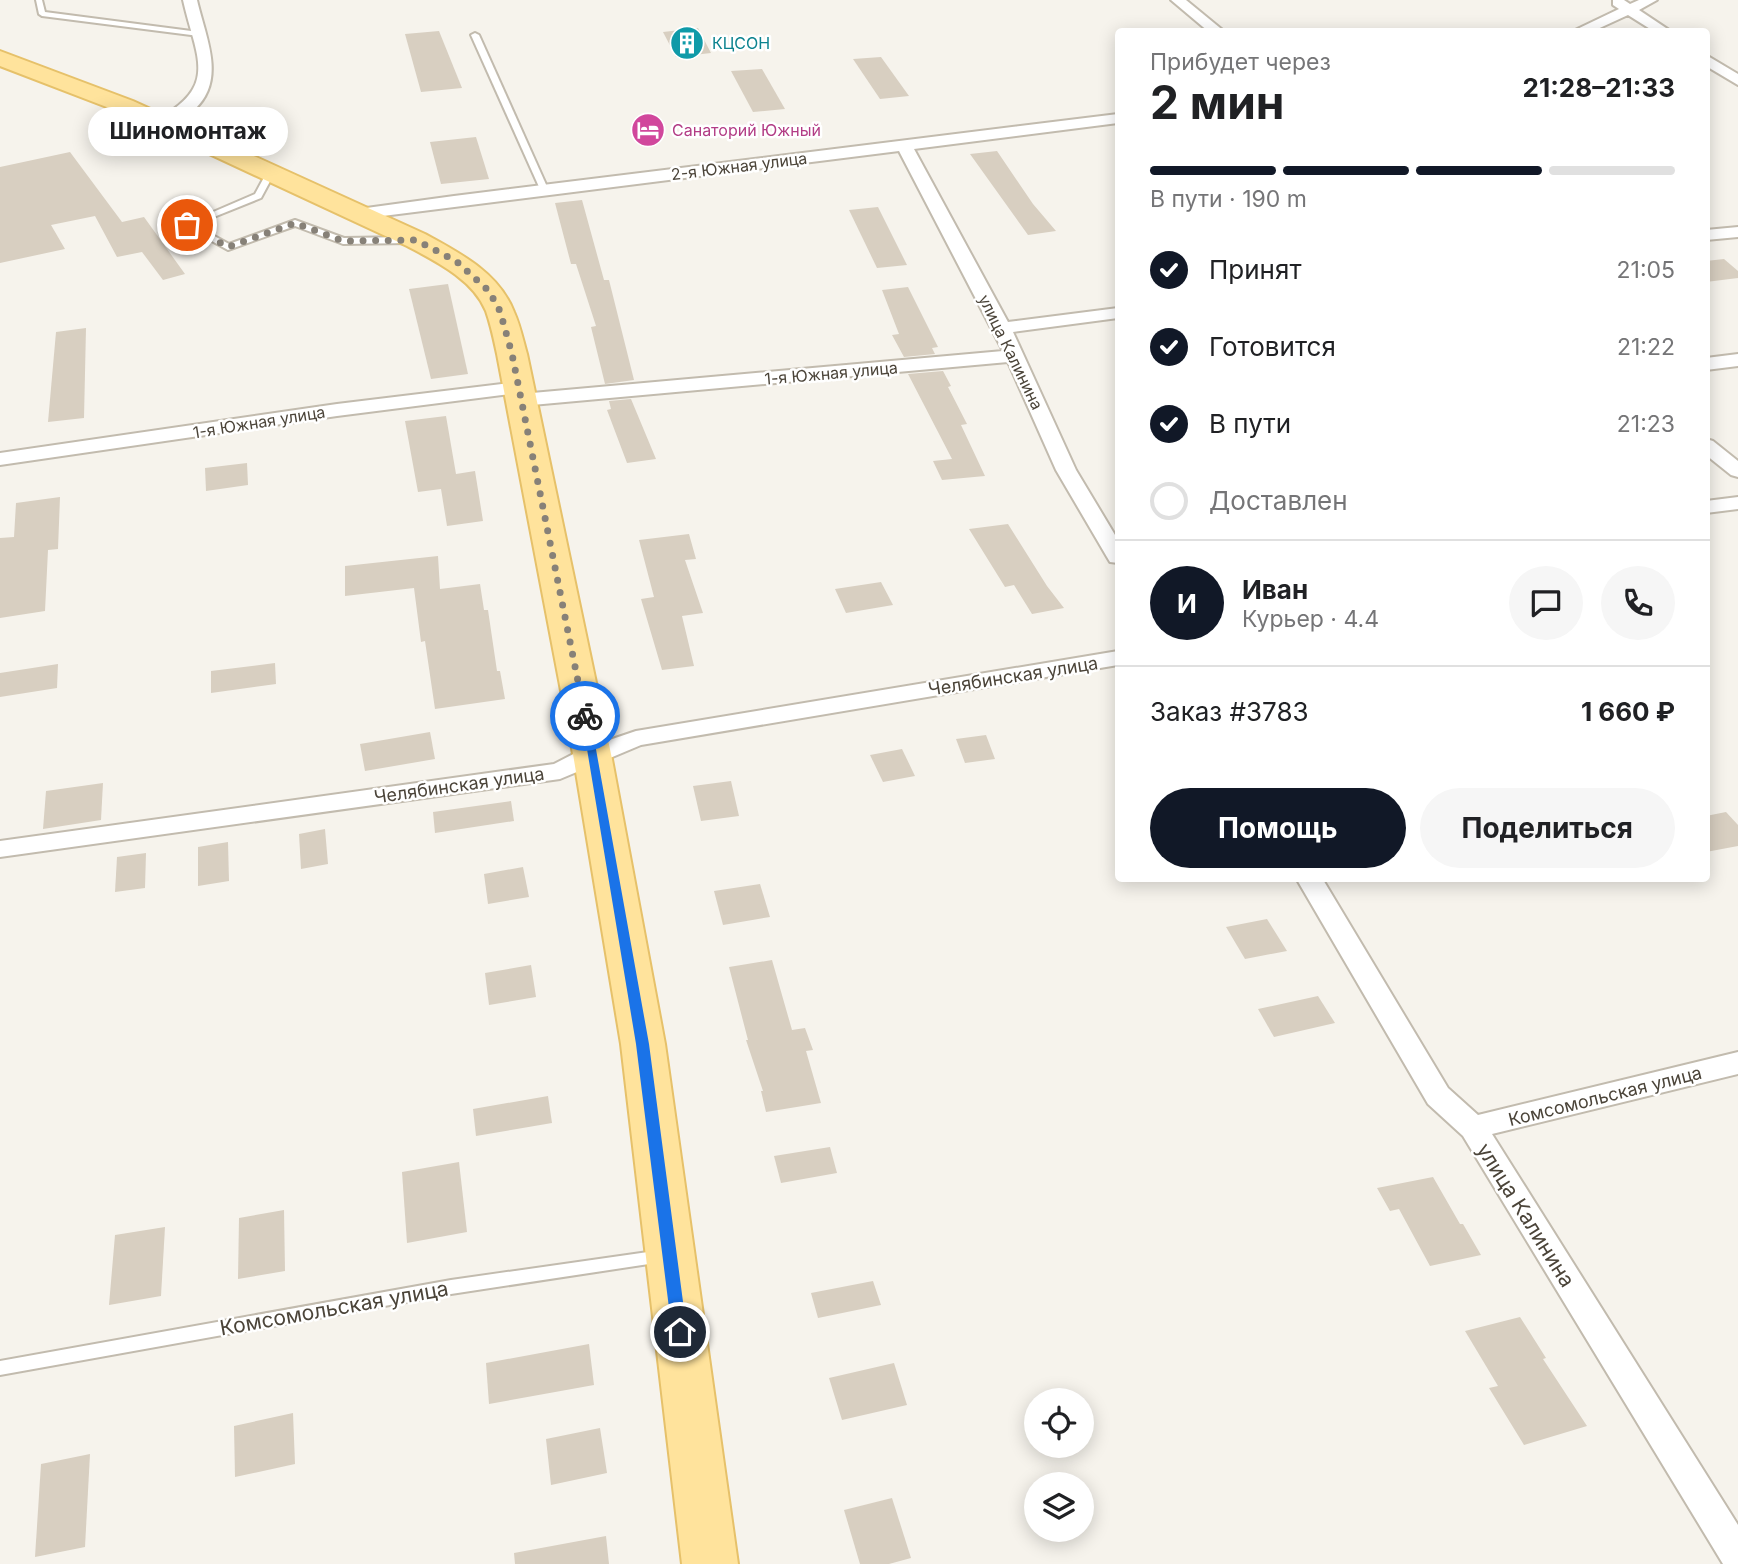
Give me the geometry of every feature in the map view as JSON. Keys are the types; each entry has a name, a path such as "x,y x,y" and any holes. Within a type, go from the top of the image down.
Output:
{"main road":[{"path":"0,58 161,122 416,240 456,261 489,291 500,311 520,394 592,754 643,1044 710,1564"}],"street":[{"path":"161,122 183,114 204,87 207,62 190,0"},
{"path":"1178,0 1213,28"},
{"path":"1614,0 1659,28"},
{"path":"1586,28 1650,0"},
{"path":"1710,62 1738,81"},
{"name":"2-я Южная улица","path":"359,214 1115,118"},
{"name":"улица Калинина","path":"905,147 1002,328 1066,470 1115,552"},
{"path":"1710,235 1738,232"},
{"path":"1002,328 1115,313"},
{"name":"1-я Южная улица","path":"0,459 337,410 1015,356"},
{"path":"1710,364 1738,360"},
{"path":"1710,448 1738,471"},
{"path":"1710,506 1738,503"},
{"name":"Челябинская улица","path":"0,849 560,771 592,754 636,738 1115,658"},
{"name":"улица Калинина","path":"1311,882 1438,1096 1473,1128 1738,1557"},
{"name":"Комсомольская улица","path":"1473,1128 1738,1063"}],"lane":[{"path":"39,0 42,15 199,34"},
{"path":"475,35 544,189"},
{"path":"271,172 258,196 187,225 228,247 295,223 343,241 416,240"},
{"name":"Комсомольская улица","path":"0,1368 450,1287 670,1255"}],"building":[{"name":"КЦСОН","path":"698,28 711,53 676,57 663,32"},
{"path":"439,31 462,88 421,92 405,34"},
{"path":"881,57 909,96 880,99 853,59"},
{"path":"762,69 785,109 753,112 731,71"},
{"path":"476,137 489,179 441,184 430,142"},
{"path":"997,151 1033,204 1056,231 1028,235 970,154"},
{"path":"70,152 122,222 144,217 185,274 163,280 142,252 117,257 95,216 51,225 65,249 0,263 0,167"},
{"path":"582,200 604,280 609,280 634,380 605,384 591,327 596,326 576,264 571,264 555,203"},
{"path":"878,207 907,265 877,268 849,210"},
{"path":"1724,259 1738,271 1738,278 1710,282 1710,261"},
{"path":"448,284 468,374 431,379 409,289"},
{"path":"908,287 938,347 932,348 935,354 904,357 892,335 899,334 882,290"},
{"path":"86,328 84,418 48,422 56,332"},
{"path":"943,371 967,424 961,425 985,476 942,480 933,461 952,459 908,374"},
{"path":"631,399 656,459 627,463 607,410 611,409 609,401"},
{"path":"446,416 456,474 475,471 483,521 447,526 441,489 418,492 405,421"},
{"path":"247,463 248,485 206,491 205,468"},
{"path":"60,497 58,549 48,550 45,611 0,618 0,538 14,537 16,503"},
{"path":"1008,524 1064,608 1032,614 1014,585 1005,587 969,529"},
{"path":"689,534 696,559 685,560 703,613 682,616 694,666 662,670 641,599 654,597 639,540"},
{"path":"438,556 440,589 480,584 484,610 488,610 497,671 500,671 505,699 435,709 425,641 421,642 414,588 345,596 345,566"},
{"path":"881,582 893,605 846,613 835,589"},
{"path":"275,663 276,684 211,693 211,671"},
{"path":"58,664 57,688 0,697 0,673"},
{"path":"430,732 435,759 365,771 360,744"},
{"path":"986,735 995,759 965,763 956,739"},
{"path":"902,749 915,776 883,782 870,755"},
{"path":"731,781 739,816 701,821 693,786"},
{"path":"103,783 101,820 43,829 46,791"},
{"path":"511,801 514,821 435,833 433,812"},
{"path":"1726,812 1738,825 1738,846 1710,851 1710,815"},
{"path":"325,829 328,864 301,869 299,834"},
{"path":"228,842 229,881 198,886 198,847"},
{"path":"146,853 145,888 115,892 117,857"},
{"path":"523,867 529,897 488,904 484,874"},
{"path":"760,884 770,917 723,925 714,891"},
{"path":"1267,919 1287,951 1245,959 1226,927"},
{"path":"772,960 792,1030 805,1028 813,1050 806,1051 821,1103 766,1112 763,1091 746,1040 729,967"},
{"path":"531,965 536,997 489,1005 485,973"},
{"path":"1318,996 1335,1023 1274,1037 1258,1009"},
{"path":"548,1096 552,1123 476,1136 473,1109"},
{"path":"830,1147 837,1173 781,1183 774,1156"},
{"path":"459,1162 467,1232 407,1243 402,1172"},
{"path":"1433,1177 1481,1255 1430,1266 1399,1209 1390,1211 1377,1188"},
{"path":"284,1210 285,1271 238,1279 239,1218"},
{"path":"165,1227 161,1296 109,1305 115,1235"},
{"path":"873,1281 881,1305 818,1318 811,1293"},
{"path":"1520,1317 1546,1358 1543,1359 1587,1426 1524,1445 1489,1388 1498,1386 1465,1331"},
{"path":"589,1344 594,1385 489,1404 486,1363"},
{"path":"894,1363 907,1405 842,1420 829,1378"},
{"path":"293,1413 295,1464 235,1477 234,1426"},
{"path":"600,1428 607,1473 551,1485 546,1439"},
{"path":"90,1454 85,1547 35,1557 41,1464"},
{"path":"892,1498 911,1558 889,1564 860,1564 844,1510"},
{"path":"606,1536 609,1564 515,1564 514,1553"}],"way so far":[{"path":"187,225 228,247 295,223 343,241 416,240 456,261 489,291 500,311 512,354 585,716"}],"place":[{"name":"КЦСОН","path":"687,43"},
{"name":"Санаторий Южный","path":"648,130"},
{"name":"Шиномонтаж","path":"187,225"}],"route":[{"path":"585,716 643,1044 680,1332"}]}
